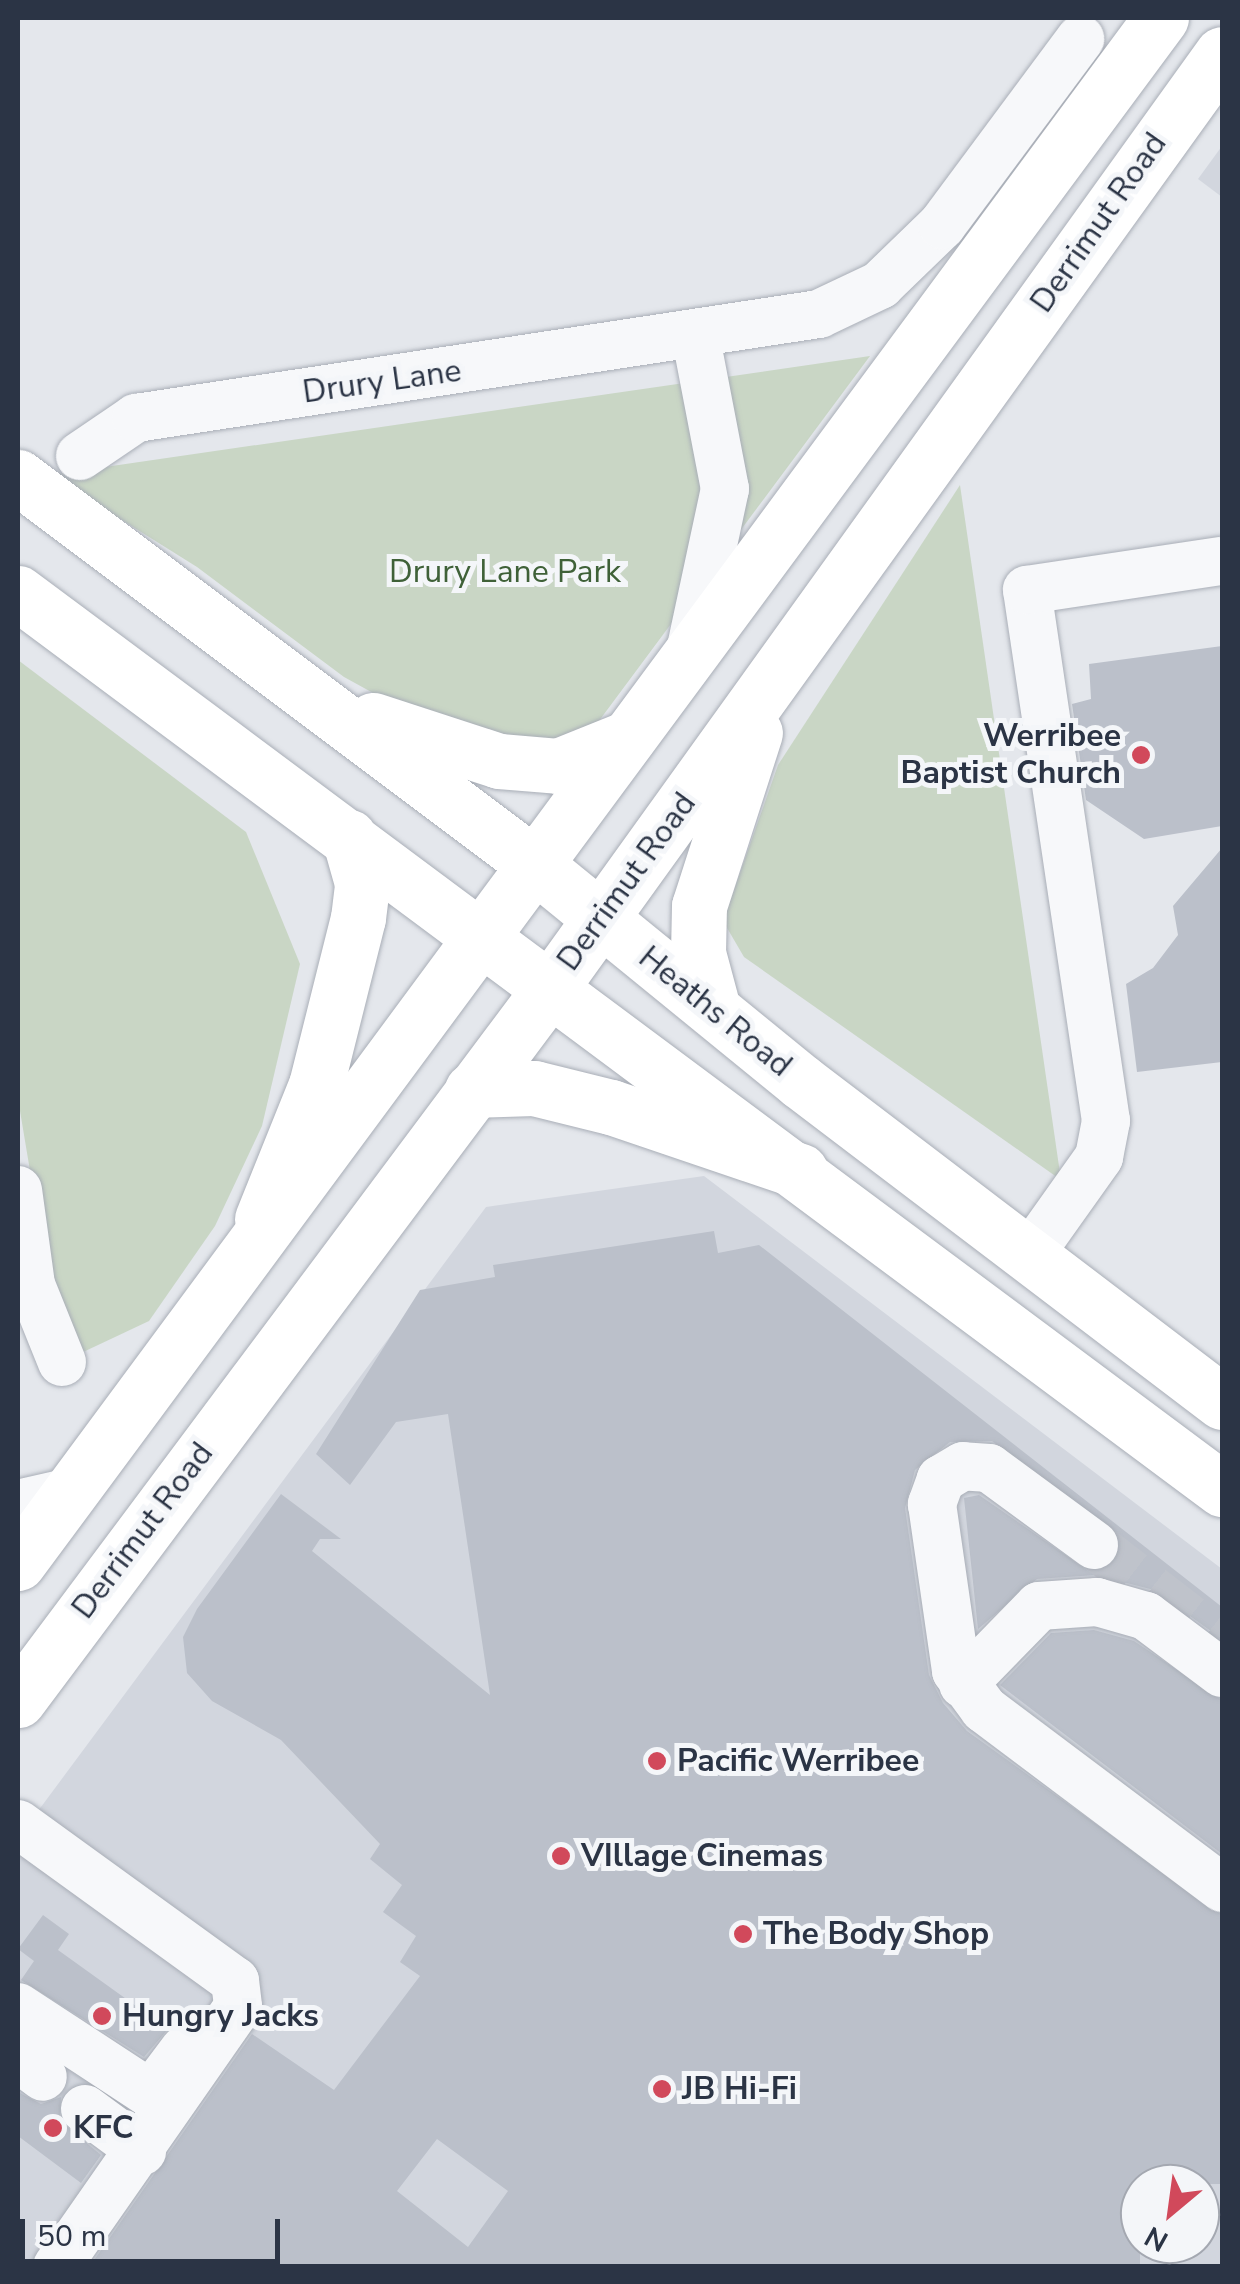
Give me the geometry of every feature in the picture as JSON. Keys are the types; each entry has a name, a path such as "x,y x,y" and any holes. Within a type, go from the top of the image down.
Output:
{"main road":[{"path":"18,1563 689,655 1085,41 1161,18"},
{"path":"1085,41 1180,109"},
{"name":"Derrimut Road","path":"18,1700 551,987 1222,54"},
{"name":"Heaths Road","path":"18,478 534,864 1028,1257 1222,1402"},
{"path":"18,593 800,1171 1222,1489"},
{"path":"713,1008 698,953 698,906 772,683"},
{"path":"305,692 499,762 558,766 628,738"},
{"path":"249,1250 316,1085 358,918 362,883 348,837"},
{"path":"472,1090 534,1088 611,1107 800,1171"},
{"path":"1028,1257 1020,1281 1025,1311 1085,1386"}],"street":[{"name":"Drury Lane","path":"80,456 136,418 696,338 819,314 880,285 942,226 1085,41"},
{"path":"689,655 725,489 696,338"},
{"path":"1028,1257 1099,1157 1106,1121 1077,948 1027,590 1222,561"},
{"path":"18,1190 31,1285 62,1362"},
{"path":"1094,1545 988,1468 962,1466 941,1479 932,1504 963,1684 1222,1888"},
{"path":"18,1504 70,1492"},
{"path":"963,1684 1039,1606 1097,1602 1146,1616 1222,1673"},
{"path":"18,1824 235,1981 238,2007 142,2151 56,2266"},
{"path":"18,2008 151,2094 195,2036 220,1970"},
{"path":"85,2109 142,2151"}],"shaded area":[{"path":"1222,146 1222,197 1198,179"},
{"name":"Pacific Werribee","path":"704,1176 1222,1569 1222,2266 18,2266 18,1838 486,1207"}],"green space":[{"name":"Drury Lane Park","path":"870,356 587,737 542,749 406,711 344,677 197,567 50,475"},
{"path":"960,485 1061,1180 744,957 723,921 778,765"},
{"path":"18,660 246,832 300,964 262,1126 215,1226 149,1321 62,1362 18,1099"}],"building":[{"name":"Werribee Baptist Church","path":"1222,646 1222,826 1144,839 1086,800 1072,704 1091,699 1089,664"},
{"path":"1222,848 1222,1062 1137,1072 1126,984 1153,968 1178,935 1173,906"},
{"name":"Pacific Werribee","path":"714,1231 718,1253 759,1245 1222,1607 1222,1639 1154,1590 1096,1575 1037,1579 978,1629 964,1498 979,1495 1090,1572 1116,1562 1119,1535 992,1441 950,1442 915,1470 905,1508 929,1675 943,1703 967,1731 1222,1915 1222,2184 1220,2164 1120,2164 1120,2264 1140,2266 90,2266 252,2034 334,2090 420,1976 400,1962 416,1936 383,1912 402,1885 370,1859 380,1844 281,1740 212,1701 187,1673 183,1637 197,1609 281,1494 341,1539 320,1539 312,1551 490,1695 448,1414 396,1422 350,1485 316,1454 420,1290 495,1277 493,1265","holes":["437,2139 508,2191 468,2247 397,2191"]},
{"path":"1094,1630 1134,1641 1222,1700 1222,1854 1000,1685 1051,1633"},
{"name":"Hungry Jacks","path":"43,1915 69,1934 58,1950 168,2029 144,2057 21,1980 34,1961 18,1949"},
{"path":"18,2092 41,2104 61,2097 60,2121 101,2155 81,2183 18,2136"}],"tunnel":[{"path":"1094,1545 1222,1644"}],"place":[{"name":"Werribee Baptist Church","path":"1141,755"},
{"name":"Pacific Werribee","path":"657,1761"},
{"name":"VIllage Cinemas","path":"561,1856"},
{"name":"The Body Shop","path":"743,1934"},
{"name":"Hungry Jacks","path":"102,2016"},
{"name":"JB Hi-Fi","path":"662,2089"},
{"name":"KFC","path":"53,2128"}]}
